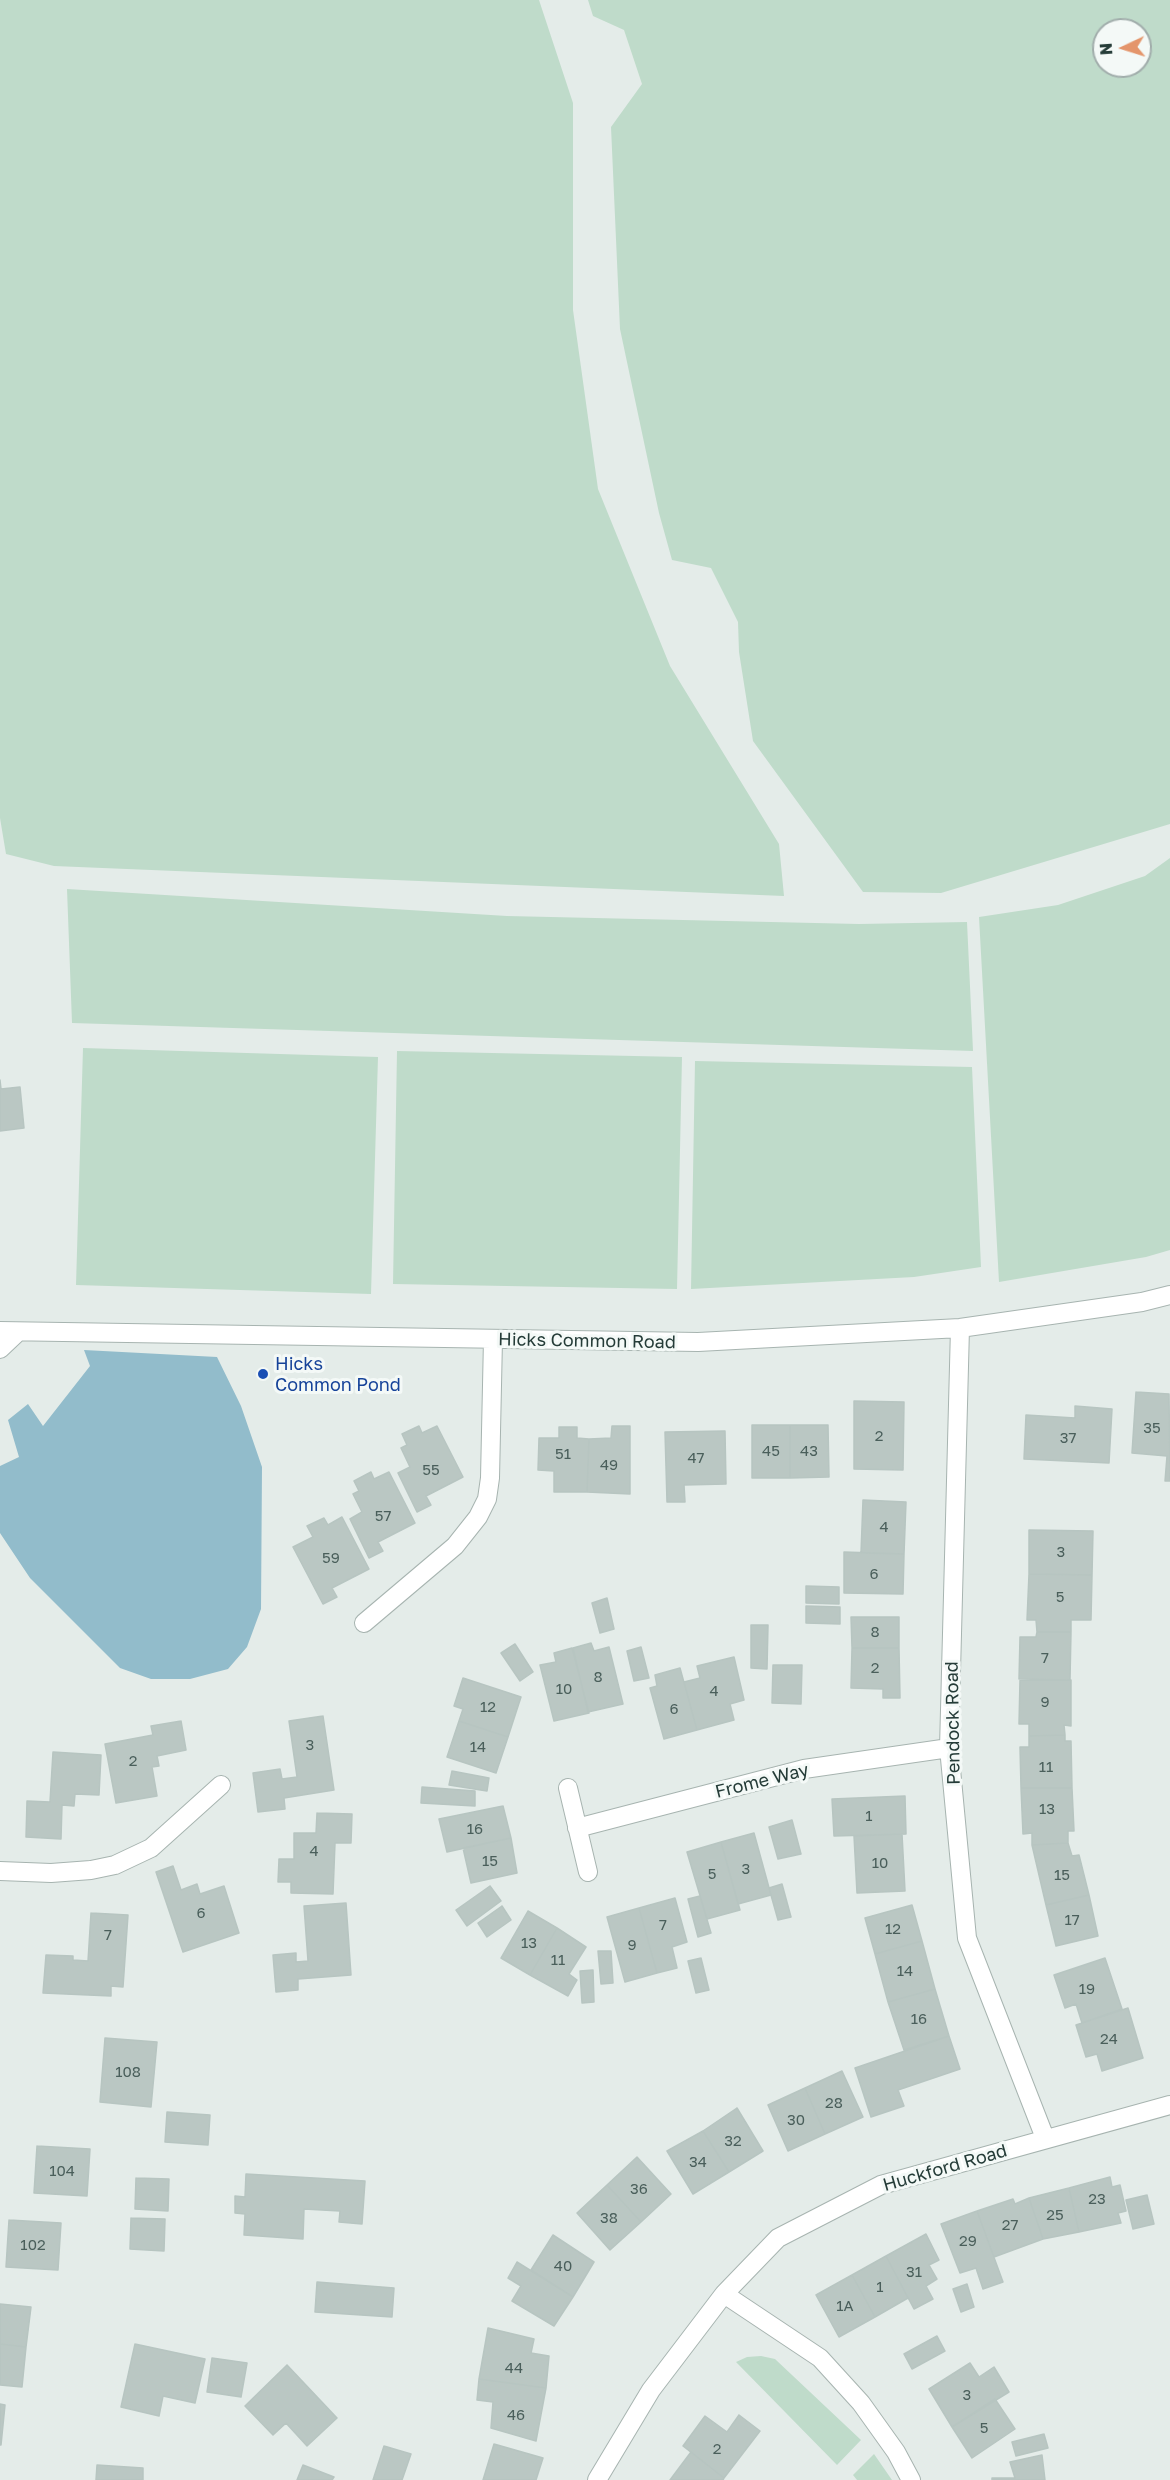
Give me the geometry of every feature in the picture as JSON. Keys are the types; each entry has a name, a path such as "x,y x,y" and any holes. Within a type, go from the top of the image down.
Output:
{"street":[{"name":"Hicks Common Road","path":"9,1332 698,1342 960,1328 1142,1302 1170,1295"},
{"name":"Pendock Road","path":"960,1328 949,1748 967,1938 1045,2138"},
{"path":"0,1349 9,1332"},
{"path":"364,1623 455,1546 478,1517 487,1498 490,1478 493,1339"},
{"name":"Frome Way","path":"577,1828 804,1769 949,1748"},
{"path":"0,1871 51,1873 92,1870 115,1865 151,1848 221,1785"},
{"path":"568,1788 588,1872"},
{"name":"Huckford Road","path":"597,2480 651,2391 724,2294 778,2238 881,2185 1045,2138 1170,2106"},
{"path":"724,2294 820,2358 861,2403 896,2452 911,2480"}],"green space":[{"path":"0,0 539,0 573,103 573,310 598,489 670,666 779,844 784,896 54,866 6,854 0,818"},
{"path":"588,0 1170,0 1170,824 941,893 863,892 753,741 739,652 738,622 711,568 672,560 659,513 620,329 611,127 642,84 624,30 593,16"},
{"path":"1170,858 1170,1250 1146,1257 999,1282 979,917 1058,905 1145,876"},
{"path":"67,889 507,916 859,924 967,922 973,1051 72,1023"},
{"path":"83,1048 378,1057 371,1294 76,1285"},
{"path":"397,1051 682,1057 677,1289 393,1284"},
{"path":"695,1061 972,1067 981,1267 914,1277 691,1289"},
{"path":"761,2356 775,2359 861,2440 837,2465 736,2362 747,2357"},
{"path":"874,2454 892,2480 857,2480 853,2475"}],"water":[{"path":"84,1350 217,1357 241,1406 262,1467 261,1609 247,1647 228,1669 190,1679 151,1679 120,1668 30,1578 0,1533 0,1466 19,1457 8,1420 28,1404 43,1426 90,1366"}],"building":[{"path":"0,1080 1,1089 20,1087 24,1128 0,1131"},
{"path":"1136,1392 1169,1394 1170,1481 1165,1481 1167,1456 1132,1453"},
{"path":"854,1401 904,1402 903,1470 854,1469"},
{"path":"1075,1406 1112,1409 1109,1463 1024,1459 1026,1415 1075,1418"},
{"path":"752,1425 790,1425 790,1478 752,1478"},
{"path":"790,1425 828,1425 829,1477 790,1478"},
{"path":"419,1426 422,1433 437,1426 463,1477 426,1496 431,1505 417,1512 398,1473 410,1467 401,1448 407,1445 402,1434"},
{"path":"612,1426 630,1426 630,1494 587,1492 589,1439 611,1438"},
{"path":"559,1427 577,1427 577,1438 589,1439 587,1492 554,1492 554,1471 538,1470 539,1438 559,1438"},
{"path":"725,1431 726,1484 684,1485 685,1502 667,1502 665,1432"},
{"path":"371,1472 374,1479 389,1472 415,1523 378,1542 383,1551 369,1558 350,1519 362,1512 353,1494 359,1491 354,1481"},
{"path":"863,1500 906,1502 904,1554 861,1553"},
{"path":"342,1517 369,1569 332,1588 337,1597 323,1604 293,1547 313,1537 307,1526 324,1518 328,1525"},
{"path":"1029,1530 1093,1531 1092,1575 1029,1574"},
{"path":"844,1552 904,1554 903,1594 844,1593"},
{"path":"1029,1574 1092,1575 1091,1620 1071,1620 1071,1632 1037,1632 1036,1620 1027,1620"},
{"path":"806,1586 839,1587 839,1604 806,1603"},
{"path":"607,1598 614,1629 600,1633 592,1603"},
{"path":"806,1606 840,1607 840,1624 806,1623"},
{"path":"851,1617 899,1617 899,1648 852,1648"},
{"path":"751,1625 768,1625 767,1669 751,1668"},
{"path":"1037,1632 1071,1632 1070,1680 1019,1679 1020,1637 1036,1637"},
{"path":"591,1643 594,1651 609,1647 623,1704 588,1712 573,1648"},
{"path":"515,1644 533,1672 520,1681 501,1653"},
{"path":"641,1647 649,1678 634,1681 627,1651"},
{"path":"572,1648 589,1713 554,1721 540,1665 556,1662 554,1653"},
{"path":"852,1648 899,1648 900,1698 883,1698 883,1689 851,1688"},
{"path":"734,1657 744,1700 730,1704 734,1720 697,1730 684,1682 700,1678 697,1666"},
{"path":"773,1665 802,1665 801,1704 772,1703"},
{"path":"680,1668 697,1730 664,1739 650,1688 657,1686 655,1675"},
{"path":"463,1678 521,1697 508,1737 459,1721 463,1709 454,1706"},
{"path":"1020,1680 1071,1680 1071,1726 1064,1725 1065,1735 1029,1736 1029,1724 1019,1724"},
{"path":"323,1716 334,1790 284,1798 285,1809 258,1812 253,1773 280,1769 282,1779 297,1777 289,1721"},
{"path":"181,1721 186,1750 157,1756 159,1766 152,1767 157,1796 116,1803 105,1744 153,1735 151,1726"},
{"path":"459,1721 508,1737 496,1773 447,1757"},
{"path":"1065,1735 1065,1741 1071,1741 1072,1788 1021,1788 1020,1747 1029,1747 1029,1736"},
{"path":"53,1752 101,1755 99,1795 75,1794 74,1806 62,1805 61,1839 26,1837 27,1801 50,1802"},
{"path":"452,1771 489,1778 487,1791 449,1785"},
{"path":"422,1787 475,1791 475,1806 421,1803"},
{"path":"1021,1788 1072,1788 1074,1831 1068,1831 1068,1843 1032,1845 1032,1833 1023,1834"},
{"path":"905,1796 906,1834 834,1836 832,1799"},
{"path":"503,1806 511,1838 447,1852 439,1819"},
{"path":"317,1813 352,1814 351,1843 335,1843 333,1894 291,1893 291,1882 278,1882 279,1859 294,1859 294,1833 316,1833"},
{"path":"792,1820 801,1854 778,1859 769,1827"},
{"path":"754,1833 771,1895 738,1904 721,1842"},
{"path":"902,1834 905,1891 857,1893 854,1836"},
{"path":"511,1838 517,1873 471,1883 463,1848"},
{"path":"721,1842 740,1910 707,1919 687,1852"},
{"path":"1068,1843 1072,1856 1079,1855 1089,1895 1046,1905 1032,1845"},
{"path":"173,1866 181,1890 197,1884 200,1894 224,1886 239,1933 183,1952 156,1872"},
{"path":"782,1884 791,1917 778,1920 769,1888"},
{"path":"490,1886 501,1901 467,1926 456,1910"},
{"path":"1089,1895 1098,1936 1056,1946 1046,1905"},
{"path":"700,1896 711,1933 698,1937 688,1899"},
{"path":"675,1898 687,1942 672,1947 677,1968 657,1973 639,1908"},
{"path":"346,1903 351,1975 298,1979 298,1990 276,1992 273,1955 296,1953 296,1962 308,1961 304,1906"},
{"path":"912,1905 922,1941 875,1954 865,1918"},
{"path":"502,1906 511,1920 487,1937 478,1923"},
{"path":"639,1908 657,1973 625,1982 607,1917"},
{"path":"528,1911 557,1928 530,1975 501,1958"},
{"path":"91,1913 128,1915 123,1987 111,1986 111,1996 43,1993 46,1955 73,1956 73,1960 88,1961"},
{"path":"557,1928 586,1947 569,1974 577,1980 568,1996 530,1975"},
{"path":"922,1941 935,1989 888,2002 875,1954"},
{"path":"598,1951 611,1951 613,1983 601,1984"},
{"path":"701,1958 709,1990 696,1993 688,1961"},
{"path":"1105,1958 1122,2009 1082,2023 1076,2004 1065,2008 1054,1975"},
{"path":"593,1970 594,2002 582,2003 580,1971"},
{"path":"935,1989 949,2036 904,2050 888,2002"},
{"path":"1128,2008 1143,2058 1102,2071 1097,2054 1086,2057 1076,2025"},
{"path":"949,2036 960,2069 898,2090 904,2106 871,2117 855,2068"},
{"path":"105,2038 157,2042 151,2107 100,2102"},
{"path":"842,2071 863,2117 825,2134 805,2088"},
{"path":"805,2088 825,2134 788,2151 768,2105"},
{"path":"737,2108 763,2151 729,2172 703,2131"},
{"path":"167,2112 210,2115 208,2145 165,2142"},
{"path":"703,2131 729,2172 693,2194 667,2151"},
{"path":"37,2146 90,2149 87,2196 34,2193"},
{"path":"637,2157 671,2194 641,2222 607,2185"},
{"path":"246,2174 365,2181 362,2224 339,2222 340,2211 304,2209 303,2239 244,2235 245,2214 235,2213 235,2196 245,2197"},
{"path":"1110,2177 1112,2187 1120,2185 1126,2211 1118,2213 1121,2223 1079,2232 1069,2188"},
{"path":"136,2178 169,2179 168,2211 135,2209"},
{"path":"607,2185 641,2222 610,2250 577,2213"},
{"path":"1069,2188 1079,2232 1043,2239 1029,2198"},
{"path":"1147,2195 1154,2224 1133,2229 1126,2200"},
{"path":"1029,2198 1043,2239 994,2257 977,2211 1013,2199 1015,2204"},
{"path":"977,2211 1003,2282 983,2289 976,2268 960,2273 941,2224"},
{"path":"131,2218 165,2219 164,2251 130,2249"},
{"path":"9,2220 61,2223 58,2270 6,2267"},
{"path":"926,2234 939,2260 929,2265 937,2279 926,2286 933,2299 914,2309 886,2256"},
{"path":"553,2235 594,2262 573,2297 531,2270"},
{"path":"886,2256 908,2298 875,2317 852,2275"},
{"path":"517,2262 573,2297 554,2326 512,2301 521,2286 508,2278"},
{"path":"852,2275 875,2317 839,2337 816,2295"},
{"path":"317,2282 394,2288 392,2317 315,2312"},
{"path":"967,2284 974,2307 961,2312 953,2289"},
{"path":"0,2304 31,2307 26,2347 0,2344"},
{"path":"488,2328 534,2339 531,2353 549,2356 546,2388 479,2379"},
{"path":"937,2336 945,2351 912,2369 904,2354"},
{"path":"0,2344 26,2347 22,2387 0,2385"},
{"path":"135,2344 205,2359 195,2403 163,2396 159,2416 121,2407"},
{"path":"212,2358 247,2363 241,2397 207,2392"},
{"path":"970,2363 979,2377 994,2367 1009,2392 952,2427 929,2389"},
{"path":"287,2365 337,2418 307,2446 286,2423 273,2435 245,2406"},
{"path":"479,2379 546,2388 536,2441 491,2428 493,2402 477,2400"},
{"path":"995,2399 1015,2429 972,2458 952,2427"},
{"path":"0,2404 5,2405 1,2445 0,2445"},
{"path":"739,2415 760,2431 724,2478 683,2446 705,2416 727,2432"},
{"path":"1044,2434 1048,2448 1016,2456 1012,2442"},
{"path":"494,2444 543,2458 536,2480 483,2480"},
{"path":"384,2446 411,2454 402,2480 373,2480"},
{"path":"691,2452 724,2478 723,2480 670,2480"},
{"path":"1042,2455 1045,2480 992,2480 992,2478 1015,2478 1010,2462"},
{"path":"97,2465 143,2468 143,2480 96,2480"},
{"path":"303,2465 334,2477 332,2480 297,2480"}],"place":[{"name":"Hicks Common Pond","path":"263,1374"}]}
